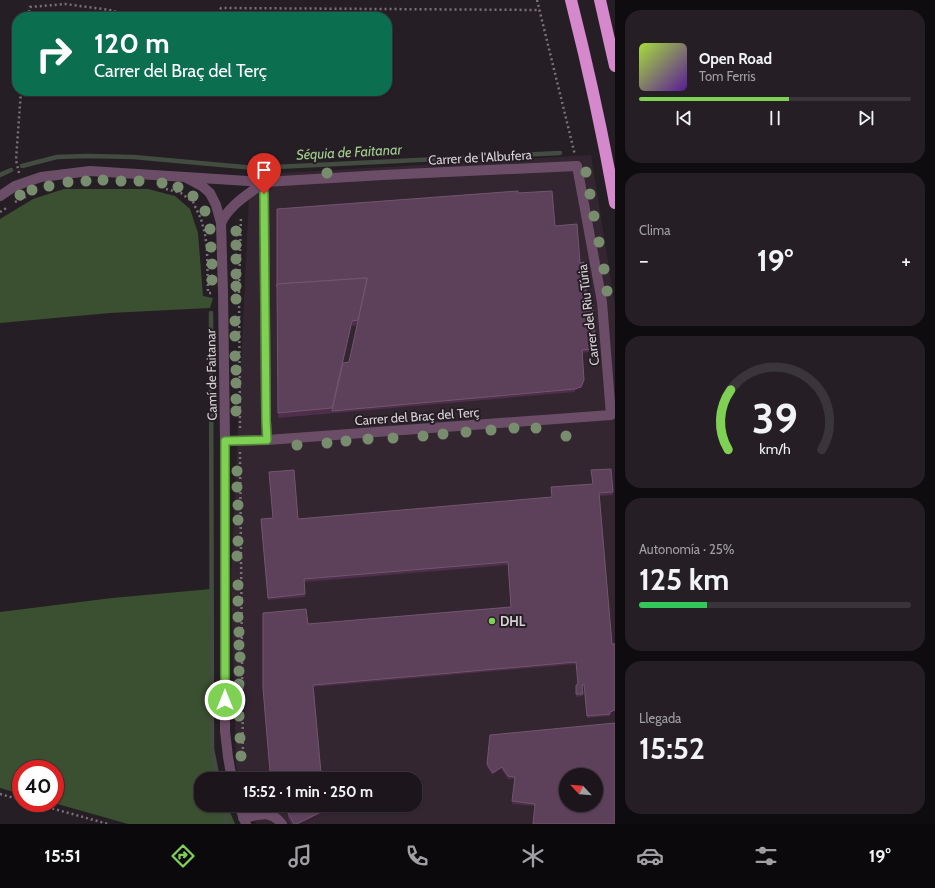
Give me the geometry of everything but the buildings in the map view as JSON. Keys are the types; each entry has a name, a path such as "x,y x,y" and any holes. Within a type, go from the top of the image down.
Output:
{"highway":[{"path":"571,0 586,63 615,204"},
{"path":"600,0 615,66"}],"street":[{"name":"Carrer de l'Albufera","path":"185,177 264,182 577,166"},
{"name":"Carrer del Riu Túria","path":"577,166 602,302 611,415"},
{"name":"Camí de Faitanar","path":"0,196 15,186 41,177 90,171 185,177 202,186 210,193 216,204 221,223 223,292 225,441 225,731 231,772"},
{"path":"221,223 228,211 235,204 264,182"},
{"path":"264,182 267,440"},
{"name":"Carrer del Braç del Terç","path":"225,441 267,440 611,415"},
{"path":"245,821 267,814 277,818 282,824"}],"path":[{"path":"538,0 577,166"},
{"path":"29,12 30,7 64,4 116,12"},
{"path":"218,12 221,8 540,10"},
{"path":"21,96 16,160 21,184"},
{"path":"160,188 181,193 193,202 201,219 205,234 207,249 208,293 214,293"},
{"path":"0,212 31,194"},
{"path":"240,424 239,291 241,199"},
{"path":"233,291 239,291"},
{"path":"240,462 242,754 244,769"},
{"path":"0,794 12,797"},
{"path":"64,812 108,824"}],"shaded area":[{"path":"591,155 615,306 615,824 256,824 250,812 422,812 422,772 238,772 236,765 231,578 250,175"}],"green space":[{"path":"64,189 148,189 175,196 190,209 198,233 203,296 213,298 210,308 110,313 0,323 0,219 33,199"},
{"path":"211,589 211,735 216,772 194,772 194,812 230,812 235,824 128,824 64,806 64,760 12,760 12,791 0,788 0,612 112,598"}],"waterway":[{"name":"Séquia de Faitanar","path":"22,166 57,157 87,156 133,157 255,168 560,153"},
{"name":"Séquia de Faitanar","path":"0,175 11,170"},
{"path":"211,313 212,749 217,772"},
{"path":"224,812 226,819 225,824"}],"place":[{"name":"DHL","path":"492,621"}],"route":[{"path":"225,700 225,441 267,440 264,194"}]}
